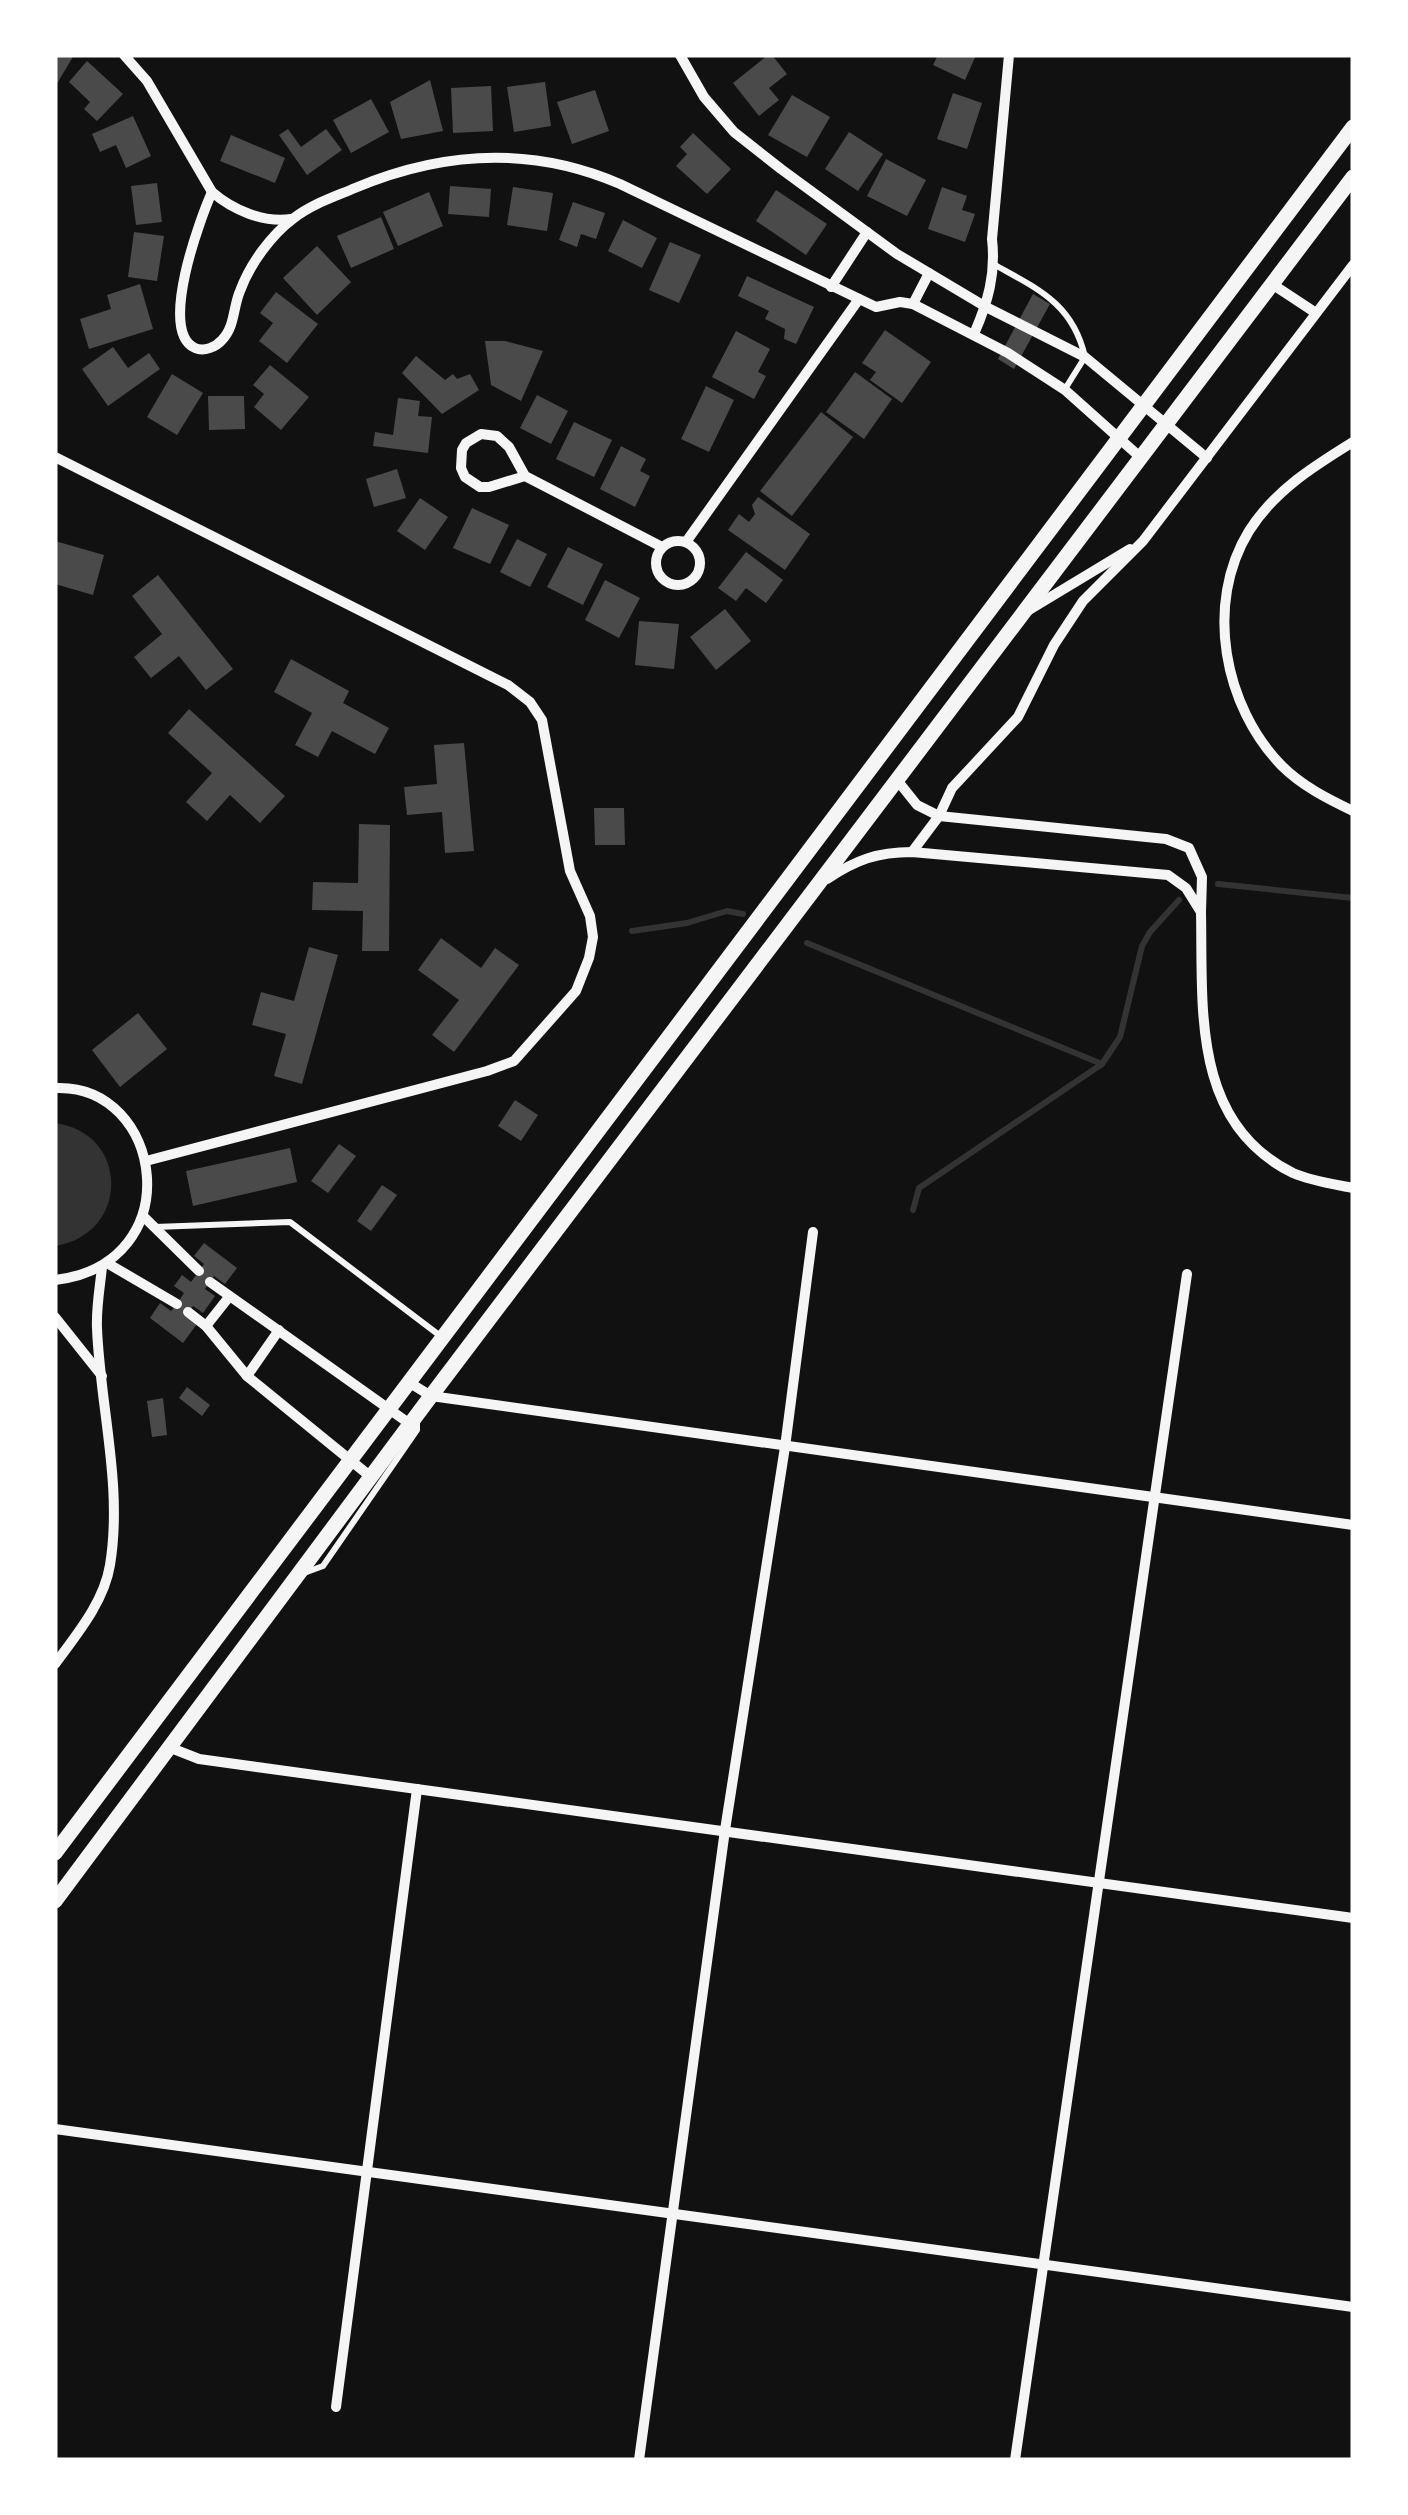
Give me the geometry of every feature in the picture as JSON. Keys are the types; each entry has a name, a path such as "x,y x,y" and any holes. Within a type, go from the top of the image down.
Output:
{"main road":[{"path":"55,1852 1353,127"},
{"path":"55,1901 298,1576 376,1481 431,1396 1353,177"}],"street":[{"path":"124,55 147,81 212,192 225,203 274,222 292,219 349,190 420,165 458,158 530,158 587,169 876,308 900,302 914,304 974,334 1065,390 1140,457"},
{"path":"680,55 704,96 734,132 928,273 1086,357 1207,458"},
{"path":"974,334 986,307 994,265 992,239 1010,55"},
{"path":"212,192 193,240 180,307 180,330 192,347 202,350 225,338 239,292 253,264 292,219"},
{"path":"830,286 867,232"},
{"path":"912,852 939,816 952,788 1018,717 1054,645 1083,601 1144,541 1353,265"},
{"path":"914,304 928,273"},
{"path":"1272,284 1316,313"},
{"path":"686,542 859,300"},
{"path":"526,476 489,488 480,487 464,477 460,468 462,450 481,434 497,436 510,447 526,476 662,548"},
{"path":"1353,442 1304,474 1259,516 1236,560 1224,620 1231,678 1254,730 1284,769 1353,811"},
{"path":"55,457 508,685 530,702 542,720 570,871 590,916 593,937 590,958 576,991 514,1060 487,1071 146,1161"},
{"path":"1019,616 1144,541"},
{"path":"686,542 700,556 700,568 692,580 674,586 661,578 656,567 662,548 668,543 686,542"},
{"path":"897,780 917,805 939,816 1166,839 1189,848 1202,877 1203,1041 1228,1115 1252,1147 1294,1173 1353,1188"},
{"path":"819,884 868,856 912,852 1168,875 1186,888 1202,912"},
{"path":"55,1088 92,1095 117,1112 136,1134 146,1161 148,1189 143,1216 134,1234 105,1265 80,1276 55,1280"},
{"path":"143,1216 199,1271"},
{"path":"639,2460 725,1830 814,1232"},
{"path":"105,1265 176,1304"},
{"path":"55,1664 88,1621 110,1566 111,1457 97,1326 105,1265"},
{"path":"1015,2460 1187,1274"},
{"path":"210,1282 415,1422"},
{"path":"206,1326 229,1297"},
{"path":"188,1312 206,1326 247,1376 376,1481"},
{"path":"55,1317 102,1377"},
{"path":"247,1376 279,1330"},
{"path":"410,1383 431,1396 1353,1525"},
{"path":"171,1748 198,1760 1353,1918"},
{"path":"336,2407 416,1789"},
{"path":"55,2130 368,2169 672,2216 1353,2307"}],"lane":[{"path":"994,265 1050,296 1072,322 1086,357 1065,390"},
{"path":"154,1226 290,1222 444,1338"}],"shaded area":[{"path":"55,1123 80,1131 97,1145 108,1163 111,1184 108,1204 97,1223 80,1238 55,1246"}],"building":[{"path":"55,55 74,55 55,87"},
{"path":"768,55 787,74 769,88 779,100 759,116 733,83"},
{"path":"938,55 976,55 965,80 933,65"},
{"path":"87,61 123,94 97,121 84,109 90,102 69,82"},
{"path":"430,80 443,131 401,139 390,102"},
{"path":"545,82 551,126 514,132 507,87"},
{"path":"491,86 493,131 453,133 451,88"},
{"path":"595,90 609,131 572,144 557,102"},
{"path":"953,93 982,103 967,149 937,139"},
{"path":"792,95 830,117 807,157 768,135"},
{"path":"371,99 389,132 351,153 333,120"},
{"path":"133,116 151,156 126,168 116,145 100,152 92,134"},
{"path":"288,129 301,147 326,129 342,150 307,175 279,135"},
{"path":"849,132 883,154 858,191 825,169"},
{"path":"693,133 731,169 707,194 676,166 687,154 680,147"},
{"path":"231,135 285,158 275,183 220,161"},
{"path":"886,159 926,180 907,216 867,196"},
{"path":"157,183 162,222 136,225 131,186"},
{"path":"450,186 491,189 489,217 448,214"},
{"path":"513,187 553,193 547,231 507,225"},
{"path":"942,187 967,196 962,210 975,214 965,242 928,229"},
{"path":"776,190 827,224 806,255 756,221"},
{"path":"429,192 443,226 398,246 383,212"},
{"path":"573,202 605,213 596,239 581,234 577,247 559,240"},
{"path":"381,217 394,249 351,268 337,236"},
{"path":"623,220 657,238 642,268 608,251"},
{"path":"134,232 164,236 157,281 128,277"},
{"path":"670,242 701,255 679,303 649,290"},
{"path":"317,246 351,282 317,315 283,278"},
{"path":"747,276 814,307 796,344 784,339 785,329 765,319 769,311 738,296"},
{"path":"140,284 153,329 89,349 80,319 111,309 107,295"},
{"path":"276,292 318,324 287,363 259,341 273,323 260,313"},
{"path":"1033,294 1050,304 1014,369 998,359"},
{"path":"885,330 931,362 902,403 870,380 876,372 862,363"},
{"path":"736,331 770,349 758,372 766,376 754,399 712,377"},
{"path":"485,341 505,341 543,351 521,401 491,385"},
{"path":"113,347 128,368 149,353 160,369 108,406 82,369"},
{"path":"416,356 445,380 453,374 457,379 470,374 479,390 442,414 402,373"},
{"path":"270,365 309,397 281,430 254,407 264,394 253,385"},
{"path":"855,372 892,399 864,439 826,412"},
{"path":"172,374 203,393 177,435 147,417"},
{"path":"706,386 734,400 709,452 681,439"},
{"path":"537,395 568,411 551,444 520,428"},
{"path":"208,396 244,396 245,429 209,430"},
{"path":"398,398 420,401 418,416 432,417 428,453 373,446 375,432 393,435"},
{"path":"821,412 853,437 792,516 760,491"},
{"path":"574,422 612,440 594,477 556,459"},
{"path":"621,446 646,459 640,471 650,476 635,507 600,489"},
{"path":"397,469 406,498 374,507 366,479"},
{"path":"758,497 810,534 785,570 728,530 739,514 749,522"},
{"path":"420,498 448,517 425,550 397,531"},
{"path":"472,508 509,525 490,564 453,548"},
{"path":"517,539 547,554 530,587 500,572"},
{"path":"55,541 104,555 93,595 55,584"},
{"path":"568,547 603,564 583,605 547,587"},
{"path":"746,552 783,580 766,603 746,588 736,601 718,588"},
{"path":"158,575 233,669 206,690 179,656 151,678 134,657 162,634 132,596"},
{"path":"605,580 640,598 619,638 585,620"},
{"path":"725,609 751,641 716,670 690,637"},
{"path":"639,621 679,624 674,669 635,665"},
{"path":"291,659 349,691 343,703 389,728 375,754 332,731 318,757 295,745 312,713 274,692"},
{"path":"189,709 285,796 260,823 230,795 207,821 186,802 212,773 168,733"},
{"path":"464,743 474,851 445,853 442,812 407,815 404,787 437,784 434,745"},
{"path":"594,808 624,808 625,845 595,845"},
{"path":"359,824 390,825 389,951 362,951 363,911 312,910 313,882 358,883"},
{"path":"441,938 481,968 495,948 519,965 454,1052 432,1035 459,1000 418,970"},
{"path":"309,947 338,955 302,1084 274,1076 286,1034 252,1025 261,992 294,1001"},
{"path":"138,1013 167,1049 120,1087 92,1050"},
{"path":"515,1100 538,1115 521,1141 498,1126"},
{"path":"339,1144 356,1156 328,1193 311,1181"},
{"path":"290,1148 297,1182 193,1206 186,1171"},
{"path":"382,1185 397,1195 371,1231 357,1221"},
{"path":"204,1243 237,1268 225,1284 214,1276 205,1289 215,1296 203,1313 193,1306 185,1316 197,1324 183,1343 150,1318 160,1303 171,1311 177,1304 184,1293 174,1286 182,1275 191,1282 204,1264 194,1256"},
{"path":"187,1387 210,1405 202,1416 179,1398"},
{"path":"163,1398 167,1435 152,1437 147,1401"}],"waterway":[{"path":"1218,884 1353,898"},
{"path":"1102,1064 1120,1037 1142,946 1179,900"},
{"path":"632,931 687,923 727,911 743,914"},
{"path":"807,943 1102,1064 919,1188 913,1210"}]}
